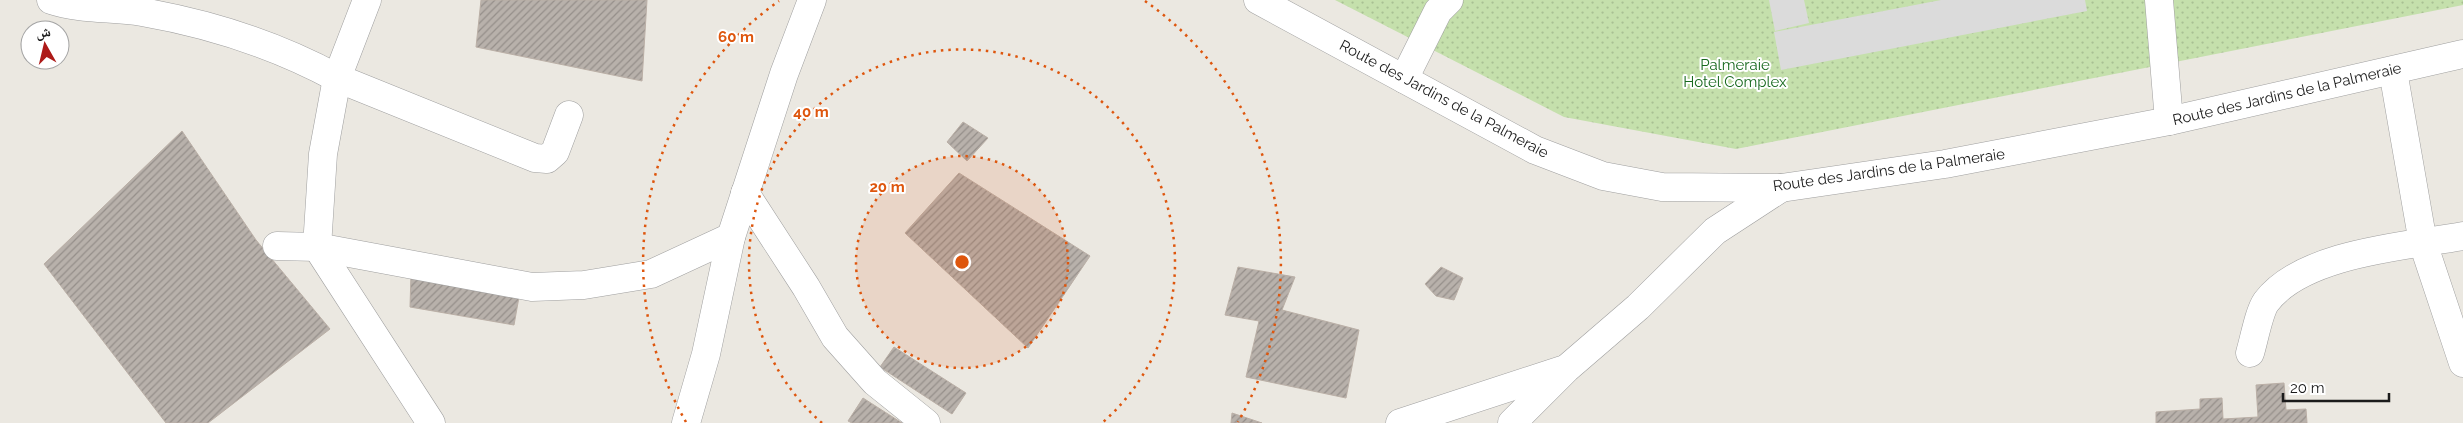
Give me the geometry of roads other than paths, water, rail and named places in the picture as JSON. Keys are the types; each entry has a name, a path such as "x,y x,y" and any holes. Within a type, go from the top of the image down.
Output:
{"street":[{"path":"51,0 89,8 140,12 238,34 310,64 337,78 534,158 547,159 554,152 569,116"},
{"path":"367,0 337,78 323,154 317,247 432,423"},
{"path":"686,423 706,354 731,237 784,74 812,0"},
{"name":"Route des Jardins de la Palmeraie","path":"1258,0 1535,150 1603,176 1662,187 1781,188 1946,164 2169,120 2463,54"},
{"path":"1404,78 1438,10 1448,0"},
{"path":"2159,0 2169,120"},
{"path":"2393,71 2423,243 2463,362"},
{"path":"1512,423 1566,369 1638,307 1716,231 1781,188"},
{"path":"745,193 806,287 835,337 875,382 926,423"},
{"path":"2250,353 2265,303 2280,288 2316,267 2354,254 2463,236"},
{"path":"277,246 317,247 532,287 584,285 651,274 731,237"},
{"path":"1400,423 1566,369"}],"park label":[{"name":"Palmeraie Hotel Complex","path":"1735,74"}]}
